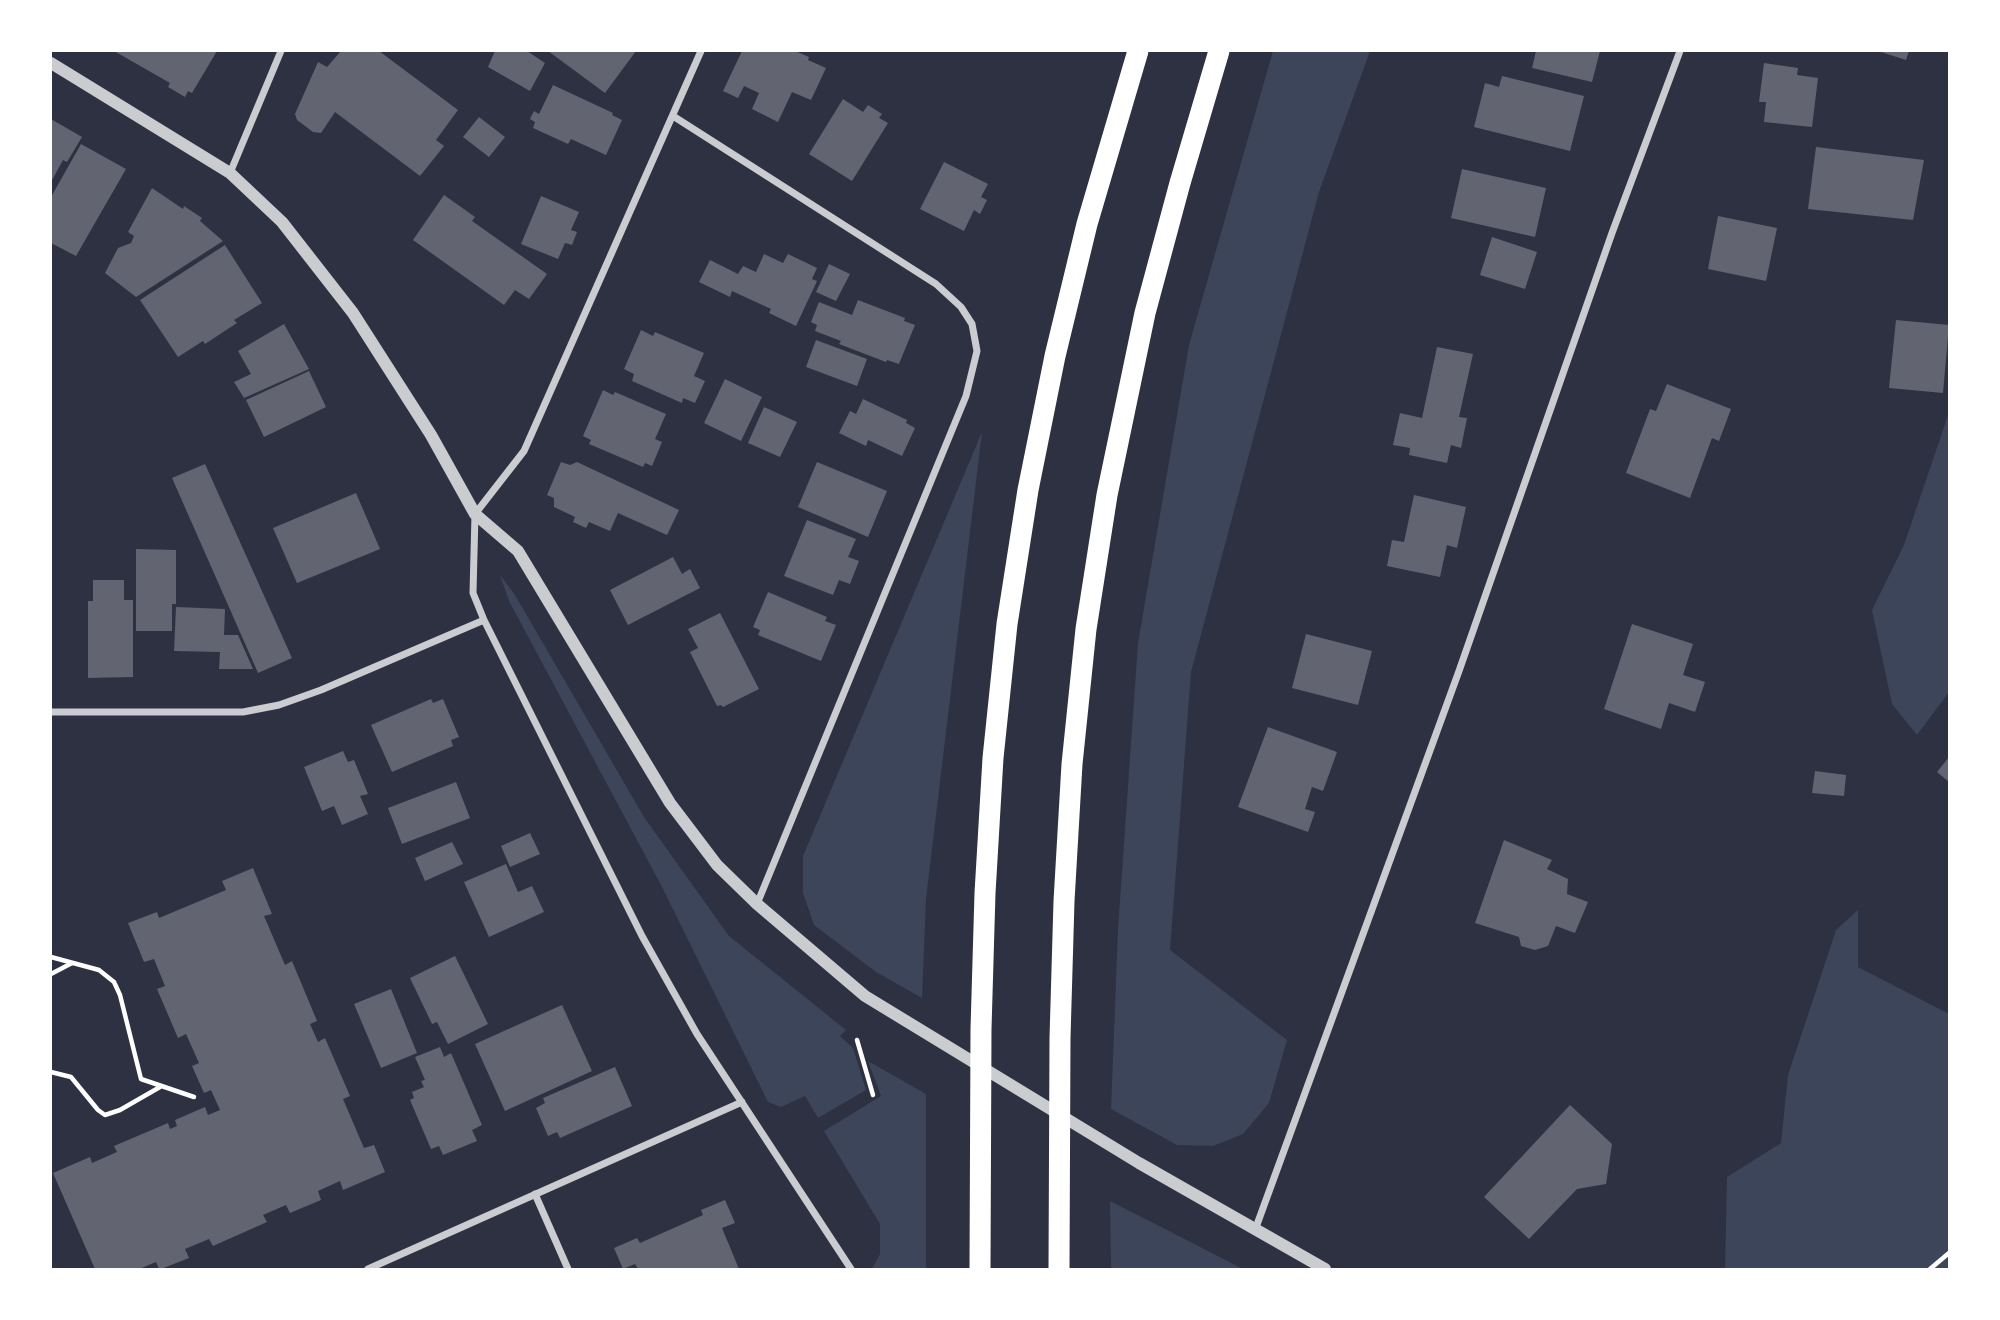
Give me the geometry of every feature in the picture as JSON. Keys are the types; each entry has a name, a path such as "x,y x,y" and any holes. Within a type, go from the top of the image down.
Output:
{"highway":[{"path":"980,1269 981,1029 985,893 993,758 1005,637 1028,490 1058,342 1087,224 1138,51"},
{"path":"1059,1269 1060,1038 1064,901 1072,764 1086,629 1107,495 1142,327 1161,248 1219,51"}],"street":[{"path":"230,173 281,51"},
{"path":"701,51 524,451 475,514 473,593 642,936 697,1034 851,1269"},
{"path":"1255,1230 1459,671 1612,233 1680,51"},
{"path":"51,63 230,173 282,222 353,313 431,435 475,514 518,551 670,803 718,865 757,904 865,996 1139,1163 1325,1269"},
{"path":"673,116 936,285 961,307 972,324 977,351 966,396 757,904"},
{"path":"51,712 243,712 279,705 333,685 484,620"},
{"path":"368,1269 742,1102"},
{"path":"535,1195 568,1269"}],"path":[{"path":"51,957 99,970 114,982 120,995 141,1079 194,1097"},
{"path":"51,974 73,962"},
{"path":"857,1040 873,1095"},
{"path":"51,1072 71,1077 105,1115 120,1110 160,1087"},
{"path":"1930,1269 1949,1253"}],"shaded area":[{"path":"1273,51 1370,51 1319,192 1191,672 1170,950 1287,1040 1269,1103 1243,1134 1213,1146 1177,1145 1111,1109 1118,929 1138,643 1189,345"},
{"path":"1949,412 1949,692 1917,735 1892,704 1872,610 1904,545"},
{"path":"982,432 926,899 922,998 876,972 814,925 803,893 803,856"},
{"path":"500,575 515,595 644,817 729,936 846,1030 840,1036 853,1048 866,1090 818,1118 805,1096 781,1107 768,1102 661,885 509,601"},
{"path":"1858,910 1858,967 1949,1014 1949,1269 1725,1269 1727,1177 1781,1143 1788,1075 1836,930"},
{"path":"868,1061 926,1094 926,1269 872,1269 880,1254 880,1224 824,1131 881,1096"},
{"path":"1110,1201 1169,1231 1243,1269 1111,1269"}],"building":[{"path":"114,51 217,51 192,93 188,91 185,97 168,87 170,83"},
{"path":"341,51 379,51 458,110 436,140 444,146 420,176 335,112 321,133 313,132 297,120 295,114 318,62 327,67"},
{"path":"495,51 527,51 545,63 530,91 488,67"},
{"path":"548,51 636,51 605,93"},
{"path":"742,51 795,51 826,68 811,100 792,92 778,122 752,109 759,93 744,86 738,98 723,91"},
{"path":"1536,51 1600,51 1592,82 1532,68"},
{"path":"1878,51 1909,51 1906,60"},
{"path":"1764,63 1798,68 1797,75 1818,78 1812,127 1764,122 1766,102 1759,102"},
{"path":"1502,76 1584,96 1570,151 1474,127 1485,83 1499,87"},
{"path":"553,85 613,113 612,115 622,120 606,155 571,139 568,144 533,128 535,122 530,119 534,111 539,114"},
{"path":"843,99 863,112 868,105 882,114 879,118 888,123 852,181 809,154"},
{"path":"479,117 505,137 489,157 463,137"},
{"path":"51,119 82,137 67,162 63,160 51,182"},
{"path":"81,144 126,169 76,256 51,243 51,197"},
{"path":"1816,147 1924,160 1913,220 1808,209"},
{"path":"944,162 988,184 981,197 987,200 980,214 974,210 964,231 920,209"},
{"path":"1462,169 1546,188 1535,237 1451,218"},
{"path":"152,188 202,218 200,221 223,241 136,297 105,273 118,248 131,243 134,236 128,232"},
{"path":"444,195 475,217 472,221 547,274 529,299 515,290 504,305 413,240"},
{"path":"541,196 579,212 571,230 577,232 572,245 565,243 558,259 521,244"},
{"path":"1718,216 1777,228 1766,281 1708,269"},
{"path":"1492,237 1537,252 1525,289 1480,275"},
{"path":"225,245 262,303 234,320 237,323 205,344 203,341 178,357 140,300"},
{"path":"764,254 783,263 788,254 817,268 812,279 817,281 796,326 769,313 771,309 732,291 730,297 699,282 710,260 738,274 743,266 756,272"},
{"path":"829,264 850,274 836,301 816,292"},
{"path":"858,300 905,318 904,321 915,325 899,364 887,360 886,362 839,344 841,341 815,331 817,325 811,322 819,302 852,315"},
{"path":"1896,320 1949,325 1943,393 1889,388"},
{"path":"284,324 309,369 244,398 234,382 251,374 238,351"},
{"path":"641,330 653,336 655,332 704,353 694,376 705,381 695,403 683,398 682,403 632,381 634,374 624,369"},
{"path":"816,340 867,359 857,386 806,367"},
{"path":"1437,347 1473,354 1459,417 1467,418 1461,448 1451,445 1447,463 1409,455 1410,448 1393,445 1400,413 1422,418"},
{"path":"309,371 326,407 264,437 246,400"},
{"path":"725,379 762,397 741,441 704,423"},
{"path":"1667,384 1731,409 1719,441 1712,438 1690,498 1626,473 1650,409 1656,411"},
{"path":"603,390 613,395 615,392 666,414 655,439 662,442 652,466 645,463 643,467 589,444 591,440 583,436"},
{"path":"863,399 907,420 906,423 915,428 902,456 868,440 866,446 839,433 850,411 856,414"},
{"path":"764,407 797,422 780,457 748,443"},
{"path":"561,462 570,465 577,462 679,510 667,535 618,513 610,531 589,522 586,528 573,522 575,517 554,507 554,498 547,495"},
{"path":"817,462 887,491 868,537 798,507"},
{"path":"205,464 292,658 258,673 172,478"},
{"path":"356,493 380,549 297,583 273,528"},
{"path":"1414,495 1466,507 1457,548 1447,545 1440,577 1387,566 1392,540 1404,542"},
{"path":"807,520 856,539 848,557 859,561 850,584 839,580 833,595 784,576"},
{"path":"136,549 176,550 176,604 172,604 172,631 136,631"},
{"path":"673,557 682,574 690,569 700,588 628,625 610,590"},
{"path":"93,580 124,580 124,600 133,600 133,677 88,678 88,601 93,601"},
{"path":"768,592 827,617 825,621 836,625 821,661 758,635 760,630 753,627"},
{"path":"176,607 225,609 224,635 238,635 253,669 219,669 220,652 174,651"},
{"path":"720,613 759,689 723,707 717,706 690,652 698,648 688,629"},
{"path":"1632,624 1693,644 1683,675 1705,682 1695,712 1669,703 1661,729 1604,709"},
{"path":"1306,634 1372,651 1358,705 1292,688"},
{"path":"431,699 433,703 443,699 459,737 451,740 453,746 392,772 371,725"},
{"path":"1268,727 1337,752 1323,791 1312,787 1305,809 1315,812 1308,832 1238,807"},
{"path":"343,751 348,762 354,760 368,794 360,796 368,814 342,825 334,806 322,811 304,767"},
{"path":"1949,757 1949,782 1937,772"},
{"path":"1815,771 1846,775 1844,796 1812,793"},
{"path":"456,782 470,818 402,844 388,808"},
{"path":"530,833 540,854 510,867 501,846"},
{"path":"1504,840 1552,860 1547,869 1568,879 1567,894 1588,902 1575,933 1556,926 1548,946 1535,950 1521,946 1519,937 1475,923"},
{"path":"452,842 463,864 425,881 415,858"},
{"path":"506,864 518,892 532,886 544,912 489,937 464,882"},
{"path":"253,868 272,914 264,916 285,965 292,961 317,1021 310,1024 318,1042 325,1038 350,1096 343,1099 364,1148 374,1145 385,1172 343,1190 340,1181 318,1191 321,1200 290,1213 286,1205 263,1215 267,1222 213,1246 209,1239 185,1249 189,1258 161,1269 156,1262 139,1269 95,1269 53,1173 90,1157 92,1163 117,1152 114,1146 168,1123 170,1129 177,1126 175,1120 205,1107 208,1115 220,1110 211,1090 204,1093 192,1066 199,1063 186,1034 178,1038 157,989 165,986 154,959 144,962 128,923 157,912 159,918 226,890 222,881"},
{"path":"455,956 488,1024 448,1044 437,1022 432,1024 410,978"},
{"path":"391,989 417,1053 381,1068 354,1004"},
{"path":"562,1005 592,1071 505,1111 475,1044"},
{"path":"440,1047 444,1057 451,1053 482,1125 472,1130 477,1141 443,1155 439,1146 431,1149 410,1100 414,1098 412,1092 424,1087 421,1081 425,1080 415,1057"},
{"path":"615,1067 632,1106 560,1138 557,1132 548,1136 536,1108 545,1103 543,1098"},
{"path":"1570,1105 1612,1144 1606,1184 1577,1189 1529,1239 1484,1197"},
{"path":"725,1200 735,1223 722,1228 739,1269 638,1269 635,1264 623,1269 614,1248 637,1238 640,1243 703,1215 701,1210"}]}
